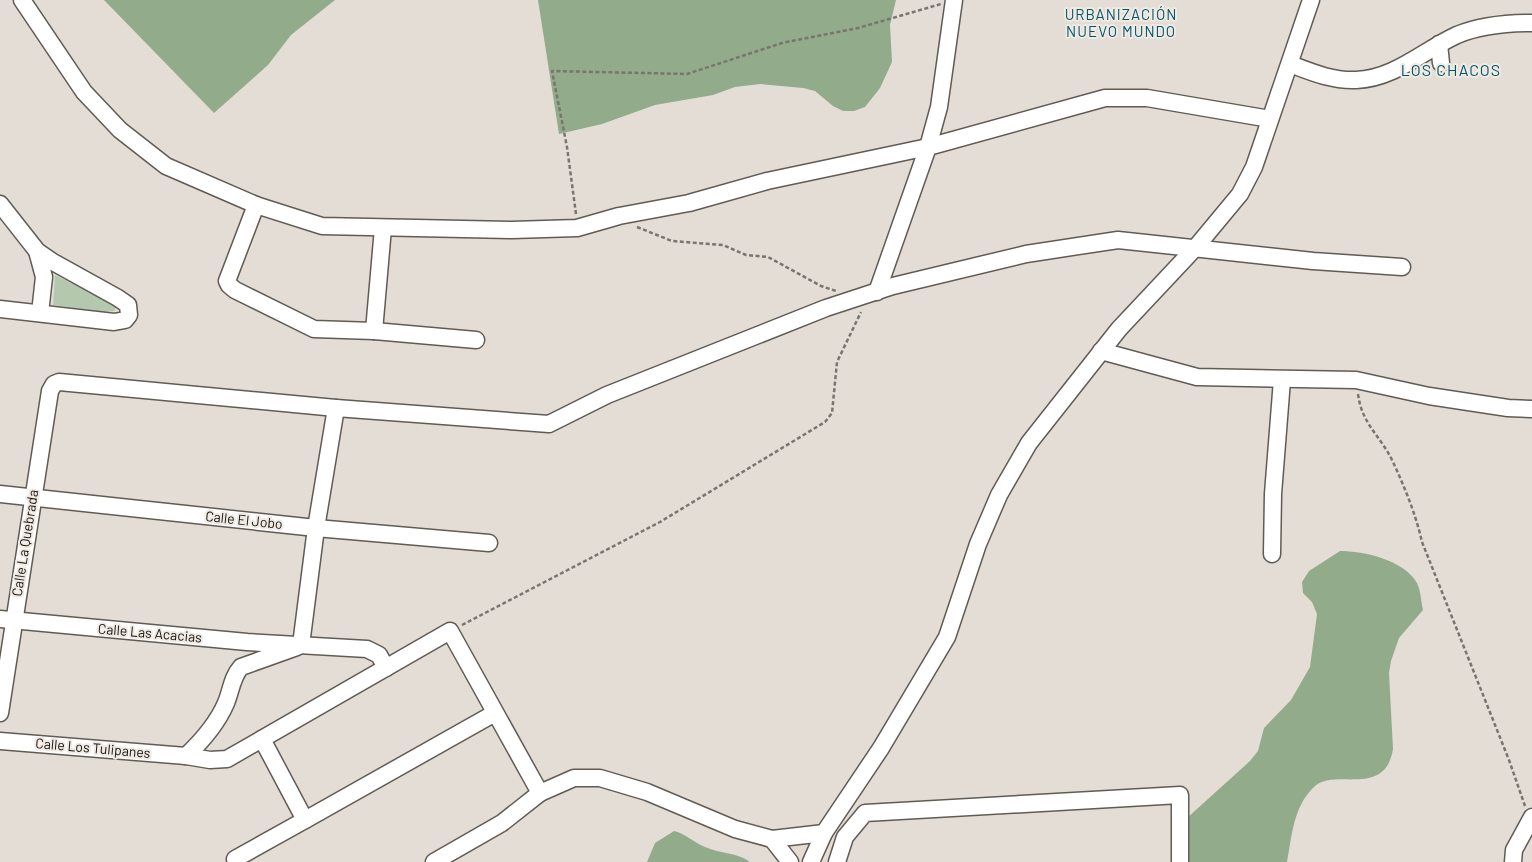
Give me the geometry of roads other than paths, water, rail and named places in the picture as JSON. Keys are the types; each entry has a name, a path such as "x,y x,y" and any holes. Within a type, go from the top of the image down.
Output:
{"street":[{"path":"22,0 84,92 120,130 166,166 256,206 322,226 512,230 577,228 619,216 689,203 767,181 928,146 1106,98 1147,98 1270,119"},
{"path":"873,293 928,146 939,107 954,0"},
{"path":"811,862 824,833 882,748 947,637 978,544 999,495 1029,443 1101,351 1196,247 1240,194 1254,167 1311,0"},
{"path":"1290,64 1324,77 1355,80 1367,79 1400,67 1458,34 1498,23 1532,23"},
{"path":"1439,44 1441,63"},
{"path":"0,204 37,251 118,298 128,306 129,315 125,320 114,322 0,310"},
{"path":"256,206 229,276 229,285 314,329 374,331 476,340"},
{"path":"374,331 383,228"},
{"path":"186,756 214,726 241,667 301,646 316,528 336,408 549,424 626,388 826,308 873,293 1026,254 1092,243 1118,240 1313,261 1402,267"},
{"path":"37,251 44,277 40,313"},
{"path":"1101,351 1197,376 1282,380 1356,380 1429,396 1508,408 1532,409"},
{"path":"1272,554 1273,494 1282,380"},
{"name":"Calle La Quebrada","path":"0,713 7,619 32,496 50,390 54,384 62,381 336,408"},
{"name":"Calle El Jobo","path":"0,494 316,528 489,543"},
{"name":"Calle Las Acacias","path":"7,619 301,646 367,649 379,655 386,668"},
{"name":"Calle Los Tulipanes","path":"0,741 186,756 210,760 227,759 450,631 495,713"},
{"path":"235,859 495,713 540,793"},
{"path":"262,739 305,820"},
{"path":"434,862 502,823 540,793 574,778 600,778 647,792 735,829 772,839 824,833"},
{"path":"837,862 845,836 865,813 1180,795 1180,862"},
{"path":"1512,862 1514,850 1531,818"},
{"path":"772,839 790,862"}],"district":[{"name":"URBANIZACIÓN NUEVO MUNDO","path":"1121,24"},
{"name":"LOS CHACOS","path":"1451,70"}]}
